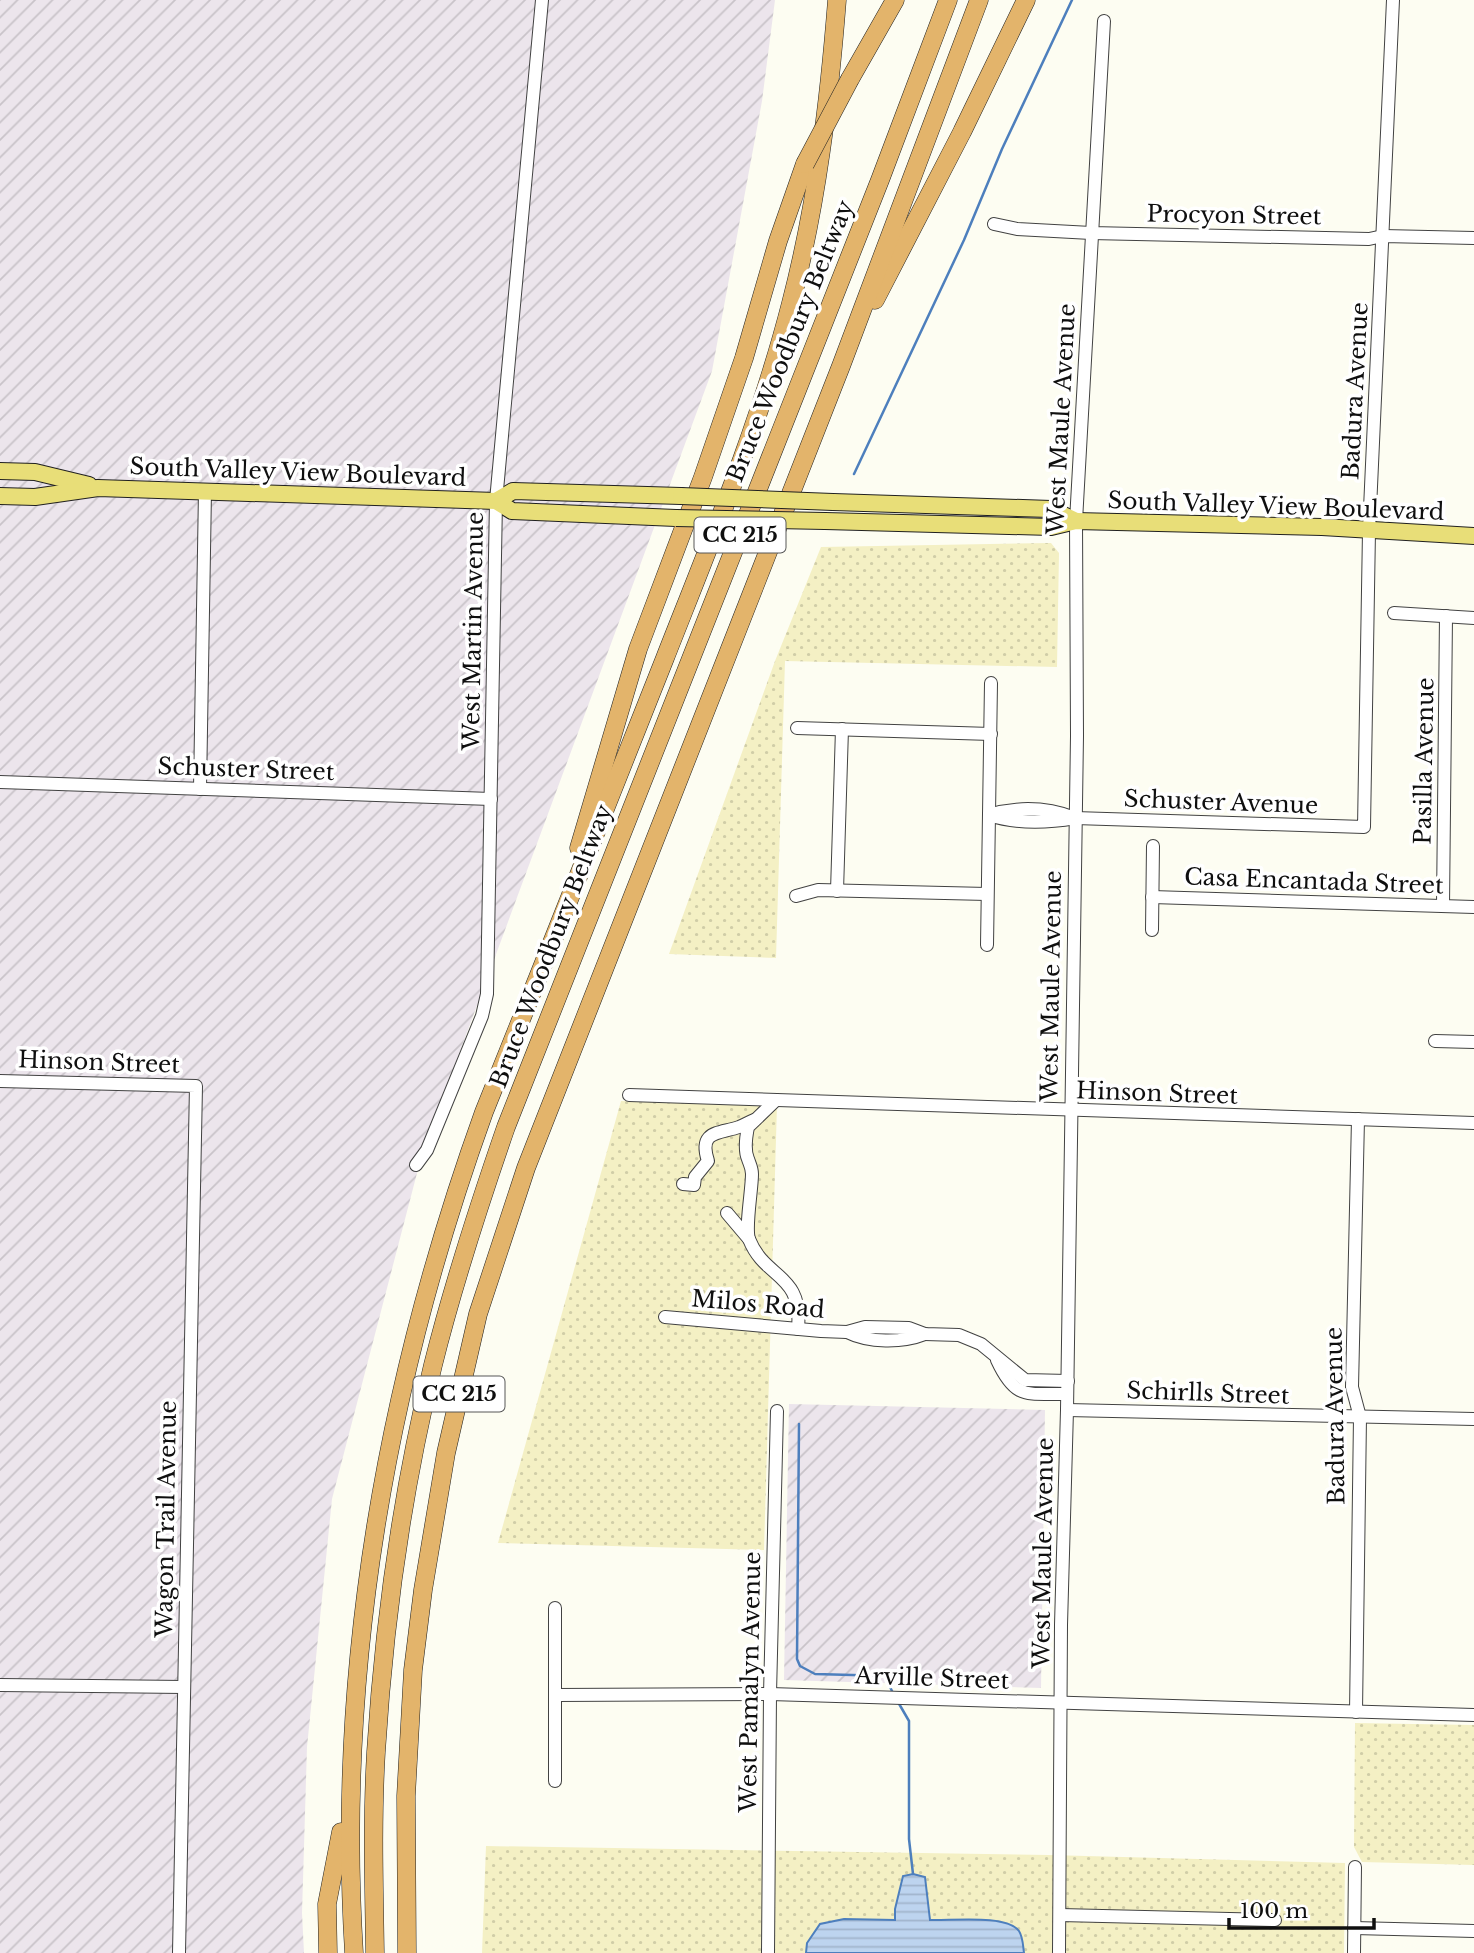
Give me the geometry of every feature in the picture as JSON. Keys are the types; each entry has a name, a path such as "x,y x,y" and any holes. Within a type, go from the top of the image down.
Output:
{"highway":[{"path":"828,0 830,83"},
{"path":"830,83 837,0"},
{"path":"550,949 624,694 708,464 805,164 895,0"},
{"name":"Bruce Woodbury Beltway","path":"375,1953 373,1835 385,1641 397,1550 415,1451 433,1364 457,1280 506,1127 880,180 948,0"},
{"name":"CC 215","path":"407,1953 405,1796 414,1670 423,1590 446,1453 478,1314 526,1168 841,366 979,0"},
{"path":"841,366 962,132 1026,0"},
{"name":"CC 215","path":"354,1953 349,1850 360,1646 374,1531 410,1359 458,1183 484,1112 697,577 761,403 792,302 816,191 830,83"},
{"path":"328,1953 327,1904 352,1778"}],"main road":[{"name":"South Valley View Boulevard","path":"0,471 35,472 98,488"},
{"name":"South Valley View Boulevard","path":"0,496 35,497 98,488 496,501 512,511 676,518 1051,527 1076,521 1322,527 1474,536"},
{"name":"South Valley View Boulevard","path":"496,501 513,491 681,496 1051,509 1076,521"}],"street":[{"name":"West Martin Avenue","path":"416,1165 427,1150 482,1016 487,994 496,501 542,0"},
{"name":"Badura Avenue","path":"1364,827 1369,531 1394,0"},
{"name":"West Maule Avenue","path":"1059,1953 1075,818 1076,521 1104,21"},
{"name":"Procyon Street","path":"994,224 1017,229 1091,233 1369,239 1383,236 1474,238"},
{"path":"200,789 205,491"},
{"path":"1394,613 1474,618"},
{"name":"Pasilla Avenue","path":"1443,906 1446,616"},
{"path":"988,945 991,683"},
{"path":"797,728 991,734"},
{"path":"837,891 842,729"},
{"name":"Schuster Street","path":"0,782 491,799"},
{"name":"Schuster Avenue","path":"989,815 1008,821 1051,822 1075,818 1364,827"},
{"path":"1152,930 1153,846"},
{"path":"796,897 809,891 987,894"},
{"name":"Casa Encantada Street","path":"1152,897 1474,907"},
{"path":"1434,1041 1474,1042"},
{"name":"Hinson Street","path":"0,1081 196,1086"},
{"name":"Wagon Trail Avenue","path":"179,1953 196,1086"},
{"name":"Hinson Street","path":"629,1095 1474,1123"},
{"path":"749,1239 747,1230 752,1166 747,1158 748,1127 776,1100"},
{"path":"683,1184 694,1185 695,1177 708,1161 705,1147 711,1135 717,1131 741,1127 755,1119"},
{"name":"Badura Avenue","path":"1356,1713 1360,1417 1352,1387 1357,1119"},
{"path":"727,1213 775,1273 792,1289 799,1315 798,1329"},
{"name":"Milos Road","path":"665,1317 847,1332 860,1338 874,1339 908,1340 925,1334 965,1337 981,1344 1025,1380 1067,1387"},
{"name":"Schirlls Street","path":"1067,1410 1474,1419"},
{"name":"West Pamalyn Avenue","path":"768,1953 770,1694 777,1411"},
{"path":"555,1608 555,1782"},
{"path":"0,1685 184,1687"},
{"name":"Arville Street","path":"556,1695 770,1694 1474,1715"},
{"path":"1354,1953 1355,1867"},
{"path":"1060,1915 1275,1920"},
{"path":"1354,1928 1474,1931"}],"shaded area":[{"path":"0,0 775,0 762,101 712,371 422,1154 332,1499 307,1747 302,1913 304,1953 0,1953"},
{"path":"789,1404 1045,1410 1041,1688 784,1680"}],"sand":[{"path":"1051,543 1059,553 1057,667 785,661 776,958 669,954 775,661 821,547"},
{"path":"621,1101 777,1105 764,1550 498,1543"},
{"path":"1355,1723 1474,1725 1474,1865 1362,1862 1354,1847"},
{"path":"486,1846 1049,1855 1345,1863 1344,1953 482,1953"}],"water":[{"path":"913,1874 925,1877 930,1920 1003,1922 1019,1931 1024,1953 806,1953 807,1943 820,1924 844,1919 895,1920 903,1876"}],"waterway":[{"path":"854,474 964,240 1002,149 1072,0"},
{"path":"799,1424 797,1659 800,1666 815,1674 889,1676 893,1693"},
{"path":"898,1702 909,1721 909,1839 913,1874"}]}
